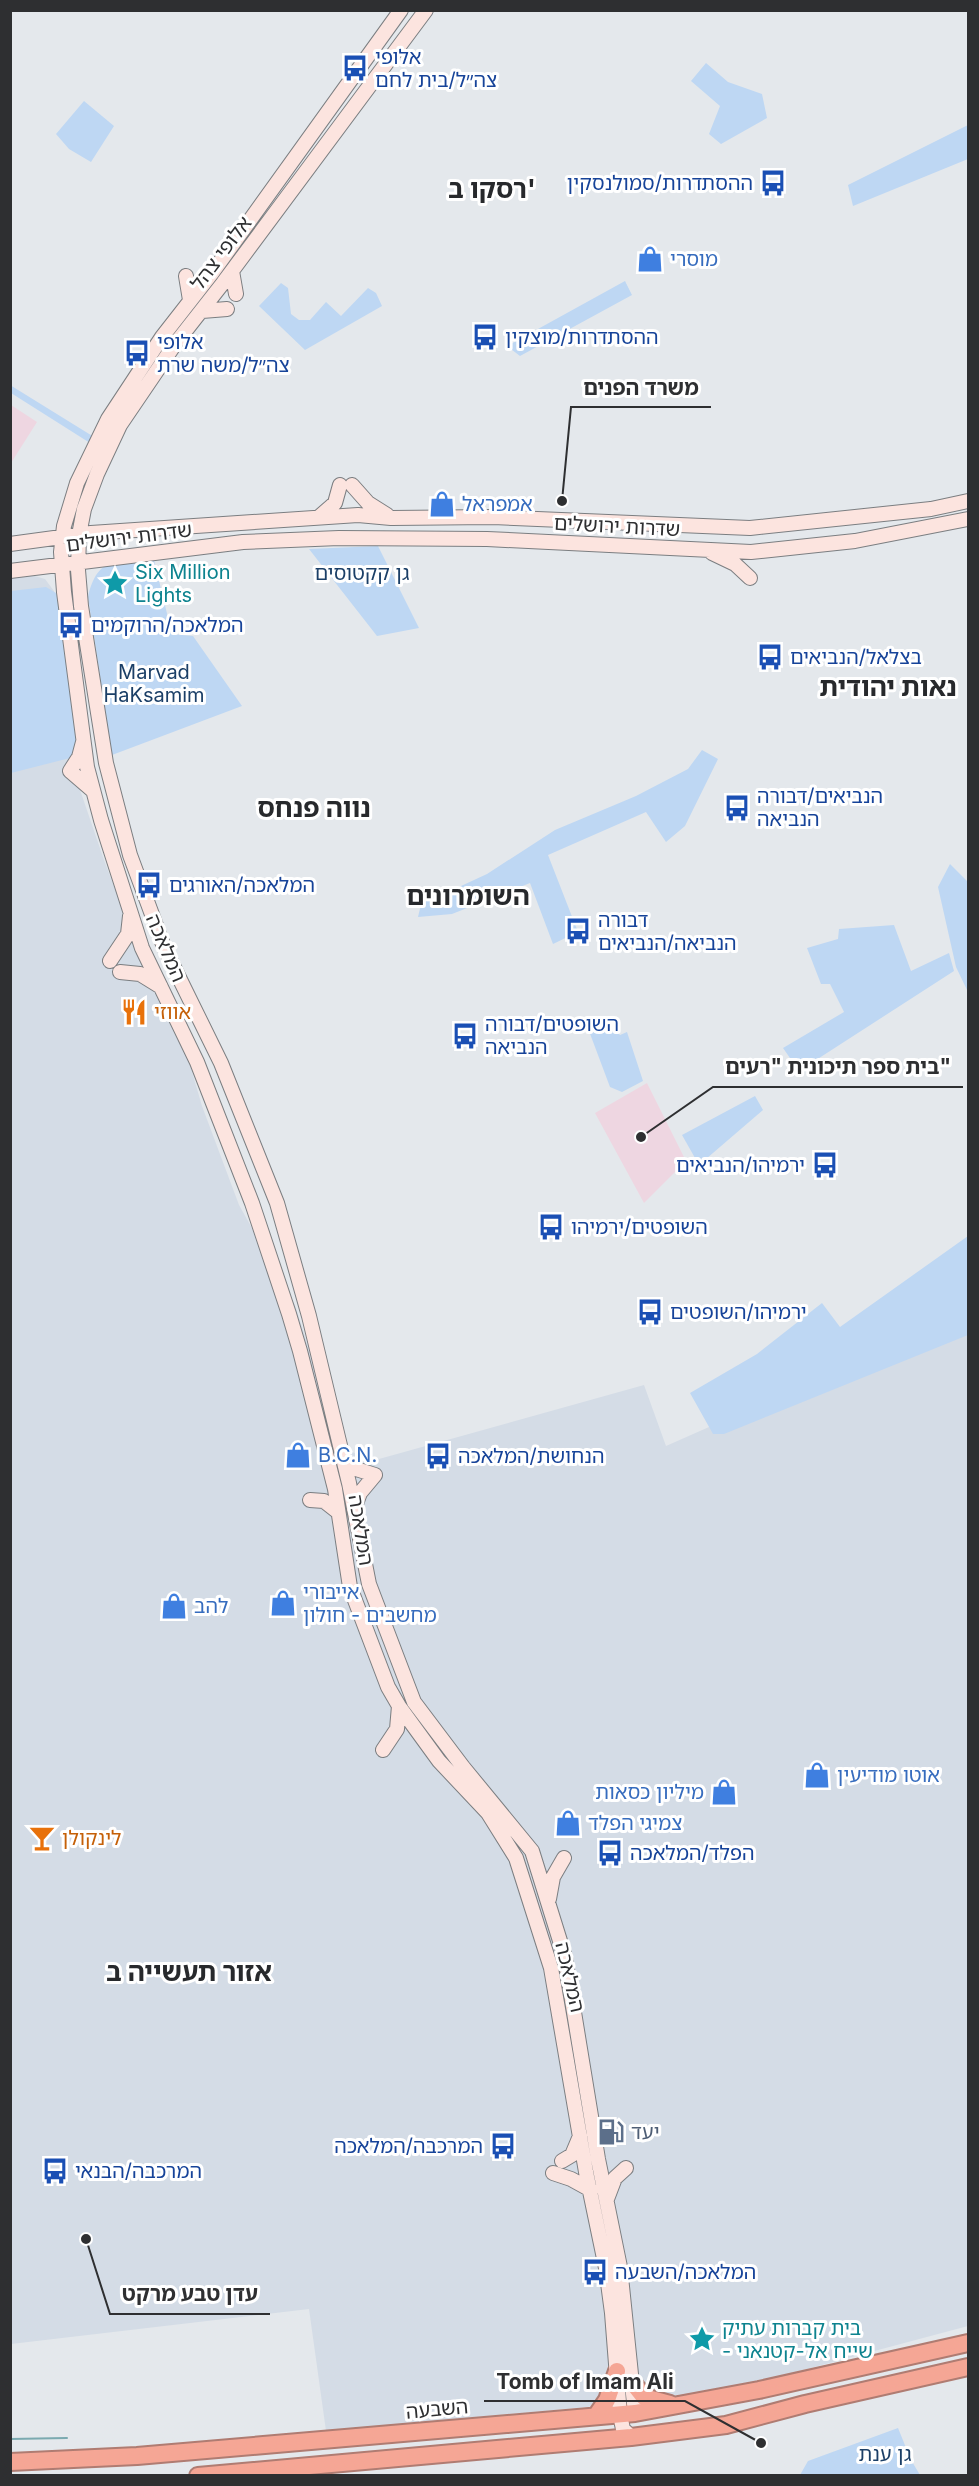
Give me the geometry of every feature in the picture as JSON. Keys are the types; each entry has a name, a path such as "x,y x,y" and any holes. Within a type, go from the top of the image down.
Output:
{"highway":[{"name":"השבעה","path":"627,2423 680,2406 969,2343"},
{"name":"השבעה","path":"10,2462 137,2456 596,2416 627,2423 726,2425 805,2404 969,2367"},
{"path":"596,2416 608,2400 617,2371"},
{"path":"633,2383 644,2397 680,2406"},
{"path":"198,2475 489,2448 550,2435 627,2423"}],"main road":[{"name":"אלופי צהל","path":"62,538 77,483 100,433 136,374 401,10"},
{"name":"אלופי צהל","path":"79,535 90,492 120,425 153,374 426,10"},
{"path":"232,271 236,294"},
{"path":"186,276 190,300"},
{"path":"202,311 227,309"},
{"path":"319,517 335,503 346,485 391,518"},
{"name":"שדרות ירושלים","path":"10,544 79,535 358,515 391,518 493,517 750,528 932,509 969,501"},
{"name":"שדרות ירושלים","path":"10,571 243,543 339,538 487,539 751,552 855,541 969,519"},
{"name":"המלאכה","path":"79,535 77,563 81,606 106,763 130,855 164,947 220,1063 276,1203 309,1316 369,1584 414,1702 463,1767 532,1851 565,1957 620,2267 633,2383 627,2423"},
{"path":"62,538 64,592"},
{"path":"705,550 735,564 750,578"},
{"path":"81,606 87,578 94,567 106,558"},
{"path":"28,569 50,576 64,592"},
{"name":"המלאכה","path":"64,592 84,740 79,757 70,771 92,790 142,948 197,1062 252,1203 300,1352 338,1512 350,1587 388,1687 399,1706 439,1761 488,1813 516,1858 551,1968 606,2268 617,2371 627,2423"},
{"path":"110,961 128,934 131,914"},
{"path":"120,972 140,974 161,987"},
{"path":"342,1458 353,1468 375,1475 360,1492 354,1509"},
{"path":"310,1500 324,1501 338,1512"},
{"path":"383,1750 397,1729 399,1706"},
{"path":"548,1904 553,1877 564,1858"},
{"path":"581,2134 572,2155 558,2167 571,2179 591,2190"},
{"path":"607,2200 615,2178 626,2168"}],"shaded area":[{"path":"11,405 37,422 11,463"},
{"path":"28,574 45,579 54,591 77,781 104,860 140,955 183,1041 202,1106 239,1205 295,1305 312,1358 329,1430 347,1449 358,1455 379,1459 644,1385 666,1446 968,1313 968,2326 706,2396 326,2431 309,2309 11,2344 10,576"},
{"path":"647,1083 686,1161 644,1203 595,1113"}],"green space":[{"path":"706,63 728,82 762,94 767,118 721,144 709,134 720,106 691,81"},
{"path":"84,101 114,126 91,162 69,149 56,134"},
{"path":"968,125 968,159 853,206 848,185"},
{"path":"625,281 632,295 520,356 507,346"},
{"path":"281,283 288,288 291,314 299,320 310,320 326,302 341,316 368,288 376,293 382,306 305,350 259,306"},
{"path":"10,385 94,437 90,443 11,393"},
{"name":"גן קקטוסים","path":"378,546 419,628 377,636 309,549"},
{"name":"Marvad HaKsamim","path":"154,560 172,634 193,636 242,706 112,755 88,597 92,583 104,567 119,562"},
{"path":"46,587 56,593 59,601 80,738 70,758 11,773 11,591"},
{"path":"702,750 718,759 685,826 666,842 646,812 548,855 578,932 553,944 530,883 452,914 418,917 423,896 448,892 487,874 555,830 636,796 688,769"},
{"path":"950,864 968,882 968,992 956,967 938,887"},
{"path":"894,925 911,971 949,953 954,971 799,1071 783,1048 844,1012 830,984 821,984 807,948 838,939 839,929"},
{"path":"600,1017 620,1035 627,1032 643,1081 622,1092 610,1087 586,1023"},
{"path":"755,1096 763,1110 699,1165 682,1135"},
{"path":"968,1236 968,1335 724,1434 713,1434 690,1393 757,1354 822,1303 840,1327"},
{"name":"גן ענת","path":"898,2428 920,2475 800,2475 808,2461"}],"waterway":[{"path":"10,2439 67,2438"}],"place":[{"name":"אלופי צה״ל/בית לחם","path":"355,68"},
{"name":"ההסתדרות/סמולנסקין","path":"773,183"},
{"name":"מוסרי","path":"650,259"},
{"name":"ההסתדרות/מוצקין","path":"485,337"},
{"name":"אלופי צה״ל/משה שרת","path":"137,353"},
{"name":"משרד הפנים","path":"562,501"},
{"name":"אמפראל","path":"442,504"},
{"name":"Six Million Lights","path":"115,583"},
{"name":"המלאכה/הרוקמים","path":"71,625"},
{"name":"בצלאל/הנביאים","path":"770,657"},
{"name":"הנביאים/דבורה הנביאה","path":"737,808"},
{"name":"המלאכה/האורגים","path":"149,885"},
{"name":"דבורה הנביאה/הנביאים","path":"578,931"},
{"name":"אווזי","path":"134,1012"},
{"name":"השופטים/דבורה הנביאה","path":"465,1036"},
{"name":"בית ספר תיכונית \"רעים\"","path":"641,1137"},
{"name":"ירמיהו/הנביאים","path":"825,1165"},
{"name":"השופטים/ירמיהו","path":"551,1227"},
{"name":"ירמיהו/השופטים","path":"650,1312"},
{"name":"B.C.N.","path":"298,1455"},
{"name":"הנחושת/המלאכה","path":"438,1456"},
{"name":"אייבורי מחשבים - חולון","path":"283,1603"},
{"name":"להב","path":"174,1606"},
{"name":"אוטו מודיעין","path":"817,1775"},
{"name":"מיליון כסאות","path":"724,1792"},
{"name":"צמיגי הפלד","path":"568,1823"},
{"name":"לינקולן","path":"42,1838"},
{"name":"הפלד/המלאכה","path":"610,1853"},
{"name":"יעד","path":"611,2132"},
{"name":"המרכבה/המלאכה","path":"503,2146"},
{"name":"המרכבה/הבנאי","path":"55,2171"},
{"name":"עדן טבע מרקט","path":"86,2239"},
{"name":"המלאכה/השבעה","path":"595,2272"},
{"name":"בית קברות עתיק - שייח אל-קטנאני","path":"702,2339"},
{"name":"Tomb of Imam Ali","path":"761,2443"}],"district":[{"name":"רסקו ב'","path":"492,189"},
{"name":"נאות יהודית","path":"888,687"},
{"name":"נווה פנחס","path":"314,808"},
{"name":"השומרונים","path":"468,896"},
{"name":"אזור תעשייה ב","path":"189,1972"}]}
